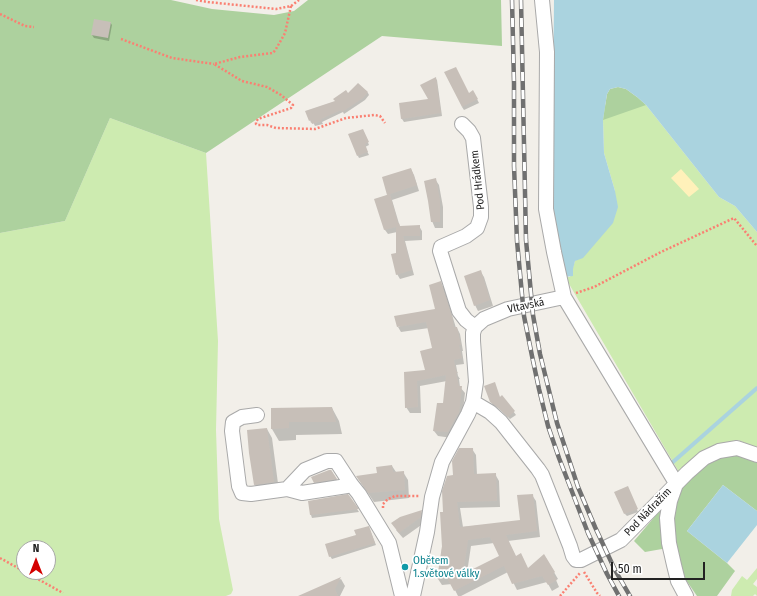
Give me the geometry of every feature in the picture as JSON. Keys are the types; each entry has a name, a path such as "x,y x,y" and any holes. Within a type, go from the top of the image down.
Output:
{"street":[{"path":"542,0 547,52 546,209 564,297"},
{"name":"Pod Hrádkem","path":"462,124 470,131 473,138 481,217 477,228 466,236 441,247 440,251 459,311 462,316 475,326"},
{"name":"Vltavská","path":"475,326 484,319 508,309 564,297"},
{"name":"Pod Nádražím","path":"473,402 490,412 500,422 540,472 573,556 576,560 581,560 621,540 676,483 564,297"},
{"path":"413,596 427,532 432,497 442,462 473,402 476,382 473,341 475,326"},
{"path":"257,415 242,417 233,422 233,439 239,486 242,493 251,494 286,489 302,493 347,486 351,484"},
{"path":"686,596 678,581 669,543 667,518 670,501 676,483 704,458 719,450 737,448 757,455"},
{"path":"286,489 305,470 327,461 336,461 389,543 402,596"}],"path":[{"path":"196,0 276,8 291,6 299,0"},
{"path":"214,64 240,57 273,53 285,33 291,6"},
{"path":"0,14 25,26 34,26"},
{"path":"121,39 172,58 214,64 242,81 267,87 281,95 293,105 291,108 258,119 256,122 258,125 267,125 276,128 315,129 346,118 374,115 380,116 385,123"},
{"path":"564,297 594,287 662,252 734,218 757,246"},
{"path":"383,510 383,504 388,499 395,496 432,497"},
{"path":"0,558 63,593"},
{"path":"560,596 582,569 600,596"}],"green space":[{"path":"0,0 171,0 212,9 274,15 294,11 308,0 501,0 502,46 382,36 206,153 110,118 65,221 0,233"},
{"path":"618,87 626,89 646,105 603,120 607,94 610,89"},
{"path":"637,97 646,105 719,197 735,206 757,232 757,448 738,440 717,444 704,451 679,472 565,277 570,277 575,261 615,191 604,153 604,105"},
{"path":"110,118 206,153 218,341 216,430 219,519 233,590 231,594 226,596 0,596 0,233 65,221"},
{"path":"736,453 757,461 757,511 723,485 687,531 735,571 717,596 697,596 686,580 676,553 662,549 645,552 634,541 680,487 706,461"},
{"path":"757,568 757,579 753,584 757,587 757,596 755,594 753,596 731,596 732,590 742,576 747,580"}],"sand":[{"path":"681,169 699,189 689,197 671,178"}],"water":[{"path":"554,0 757,0 757,232 735,206 719,197 646,105 626,89 618,87 610,89 607,94 603,120 604,153 618,207 613,223 583,258 575,261 573,276 565,277 552,199"},
{"path":"723,485 757,511 757,525 727,563 687,531"}],"building":[{"path":"94,19 111,22 108,38 91,35"},
{"path":"456,67 469,93 473,90 478,99 462,107 444,72"},
{"path":"436,77 441,113 401,119 399,103 428,99 420,85"},
{"path":"358,83 368,92 363,98 342,112 341,110 321,119 322,121 312,124 311,120 309,121 305,111 335,101 333,99 346,90 348,93"},
{"path":"363,129 369,142 365,144 368,152 357,156 348,134"},
{"path":"411,168 417,185 387,195 382,177"},
{"path":"436,178 440,200 440,222 431,222 424,181"},
{"path":"390,194 400,226 420,225 420,236 403,236 412,270 396,275 391,254 396,253 396,227 384,230 374,199"},
{"path":"481,270 490,300 474,306 464,276"},
{"path":"441,281 454,327 457,327 462,358 454,360 456,371 458,373 456,373 459,386 462,386 459,413 448,432 433,431 437,403 443,403 446,375 417,381 418,407 405,408 404,372 425,370 420,351 432,348 426,322 397,327 394,316 435,309 429,285"},
{"path":"495,382 500,397 502,395 515,411 508,417 490,402 484,386"},
{"path":"332,407 336,422 289,422 289,428 271,429 271,408"},
{"path":"267,428 274,482 254,485 247,430"},
{"path":"459,448 473,448 474,474 496,473 497,501 457,502 460,527 520,520 517,495 533,494 537,531 506,535 516,556 521,553 528,568 544,554 555,572 553,574 557,580 548,585 542,576 512,584 504,566 454,591 447,578 437,579 442,546 440,512 443,512 442,491 447,476 453,475 452,461","holes":["490,537 499,556 463,574 468,540"]},
{"path":"392,465 393,472 404,471 405,490 368,493 356,476 377,473 376,467"},
{"path":"331,470 337,479 314,483 311,477"},
{"path":"628,486 638,509 624,514 614,492"},
{"path":"348,494 359,509 310,515 308,501"},
{"path":"422,510 421,517 399,533 391,523 400,517"},
{"path":"369,526 375,543 329,557 325,544 356,535 354,530"},
{"path":"341,577 335,589 338,596 298,596"}],"waterway":[{"path":"673,462 757,388"}],"railway":[{"path":"512,0 514,166 517,241 524,316 548,426 588,533 619,596"},
{"path":"521,0 526,240 533,315 540,354 557,423 578,487 615,570 630,596"}],"place":[{"name":"Obětem 1.světové války","path":"405,567"}]}
